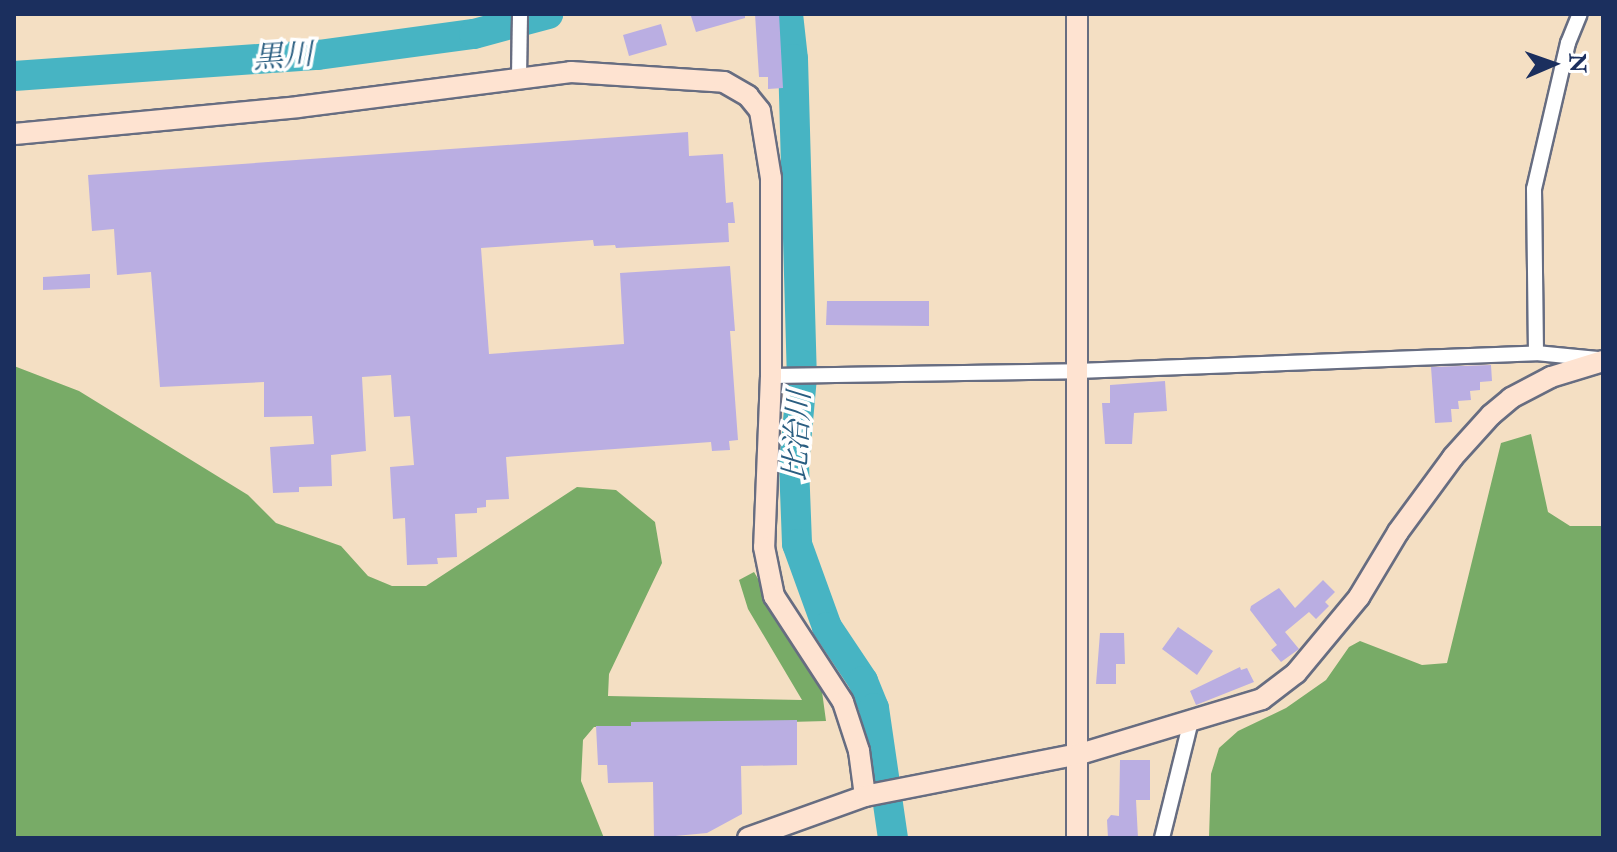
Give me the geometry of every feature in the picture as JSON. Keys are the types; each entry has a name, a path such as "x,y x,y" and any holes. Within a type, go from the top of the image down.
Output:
{"street":[{"path":"519,72 520,14"},
{"path":"1077,14 1080,754 1077,838"},
{"path":"1536,353 1534,189 1568,43 1580,14"},
{"path":"14,134 298,107 519,72 571,72 724,82 748,96 760,111 771,178 771,376 764,547 774,596 843,702 859,751 865,796"},
{"path":"771,376 1077,371 1536,353 1603,361"},
{"path":"748,838 865,796 1080,754 1262,699 1296,673 1359,597 1398,532 1453,457 1491,415 1511,398 1551,377 1603,361"},
{"path":"1162,838 1191,721"}],"green space":[{"path":"14,366 79,391 248,495 276,523 341,546 368,576 392,586 426,586 577,487 616,490 655,522 662,563 609,674 608,696 802,700 748,609 739,580 754,572 821,684 826,721 594,727 583,740 581,781 604,838 14,838"},
{"path":"1531,434 1548,512 1570,526 1603,526 1603,838 1209,838 1211,774 1219,748 1238,731 1286,708 1326,680 1349,647 1360,641 1422,665 1447,663 1501,443"}],"building":[{"path":"745,14 745,18 696,32 691,16"},
{"path":"755,14 779,14 783,88 768,89 768,77 759,77"},
{"path":"661,24 667,45 629,56 623,35"},
{"path":"688,132 689,156 723,154 726,203 733,202 735,223 728,223 729,242 616,248 615,245 594,246 593,240 481,248 489,354 624,344 620,273 730,266 735,331 730,331 738,440 729,441 730,450 712,451 711,442 506,457 509,499 486,500 486,507 477,508 477,513 455,514 457,557 437,558 438,564 407,565 405,518 393,519 390,467 414,465 410,416 394,417 391,375 362,377 366,451 331,455 332,486 299,487 299,492 273,493 270,447 314,444 312,416 264,417 264,382 160,387 151,272 117,275 114,229 92,231 88,175"},
{"path":"90,274 90,288 43,290 43,277"},
{"path":"827,301 929,301 929,326 826,325"},
{"path":"1491,365 1492,381 1480,382 1480,390 1470,391 1471,400 1458,401 1459,409 1451,409 1452,422 1435,423 1431,367"},
{"path":"1165,381 1167,411 1134,413 1132,444 1105,444 1102,403 1110,403 1110,385"},
{"path":"1323,580 1335,592 1325,602 1329,606 1316,619 1309,612 1285,632 1299,649 1281,662 1271,650 1277,645 1250,610 1251,606 1279,588 1295,608"},
{"path":"1178,627 1213,651 1197,675 1162,649"},
{"path":"1100,633 1124,633 1125,664 1116,664 1116,684 1096,684"},
{"path":"1240,667 1241,670 1247,668 1254,682 1196,705 1190,691"},
{"path":"797,720 797,765 741,766 742,814 707,833 654,838 653,782 608,783 607,765 598,765 596,726 631,726 631,722"},
{"path":"1120,760 1150,760 1150,800 1136,800 1138,838 1108,838 1107,820 1111,815 1119,816"}],"waterway":[{"name":"黒川","path":"14,76 318,55 474,34 548,14"},
{"name":"比治川","path":"788,14 793,59 802,377 794,465 797,544 827,627 863,681 874,708 893,838"}]}
